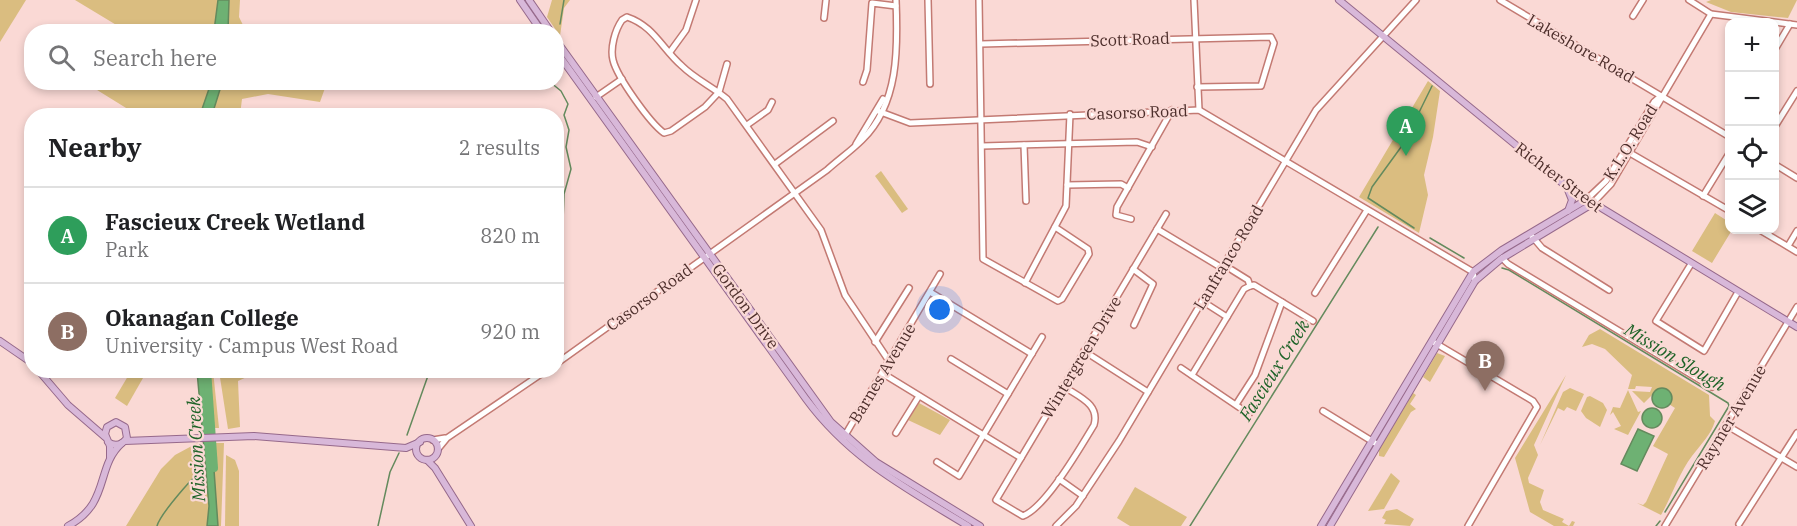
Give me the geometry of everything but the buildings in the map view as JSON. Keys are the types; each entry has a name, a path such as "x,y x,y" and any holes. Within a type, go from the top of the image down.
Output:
{"main road":[{"path":"520,0 536,24"},
{"path":"529,0 546,24"},
{"name":"Richter Street","path":"1339,0 1567,187 1797,327"},
{"name":"Gordon Drive","path":"564,51 819,416 872,466 968,526"},
{"name":"Gordon Drive","path":"564,62 706,256"},
{"path":"1566,213 1572,201 1567,187"},
{"name":"K.L.O. Road","path":"1472,276 1566,213 1589,202"},
{"name":"K.L.O. Road","path":"1330,526 1375,443 1472,276 1502,250 1532,237 1589,202"},
{"path":"0,341 24,358"},
{"path":"46,378 68,405 115,445 146,439 225,436 406,448 427,460 435,468 471,526"},
{"path":"87,419 104,425 120,423 127,430 146,439"},
{"path":"109,467 107,427 112,423"},
{"path":"68,526 90,510 101,490 116,449 124,442 127,430"},
{"path":"406,448 426,438 433,440 437,452 435,468"},
{"name":"Gordon Drive","path":"843,438 876,462 980,526"},
{"path":"418,455 417,448 420,442"},
{"name":"K.L.O. Road","path":"1321,526 1375,443"},
{"path":"427,460 437,452"}],"street":[{"path":"670,52 686,30 696,0"},
{"path":"824,18 826,0"},
{"path":"928,0 930,84"},
{"path":"979,0 983,259 1058,301 1062,299 1089,254 1086,245 1055,227"},
{"path":"1194,0 1199,110"},
{"name":"Lanfranco Road","path":"1056,526 1083,496 1148,392 1316,110 1416,0"},
{"name":"Lakeshore Road","path":"1500,0 1725,134"},
{"path":"1633,16 1643,0"},
{"path":"1689,0 1711,14 1794,24 1779,44"},
{"path":"863,82 871,38 871,6 875,2 896,3 895,70 879,112"},
{"path":"1662,95 1711,14"},
{"path":"727,64 719,92 705,107 664,133 622,79 613,61 612,50 622,20 627,17 650,28 681,66 719,92 747,125 821,230 845,295 889,361"},
{"name":"Scott Road","path":"981,44 1194,36 1271,37 1274,43 1261,86 1197,87"},
{"path":"596,97 622,79"},
{"path":"1775,126 1797,91"},
{"name":"K.L.O. Road","path":"1589,202 1611,184 1662,95"},
{"name":"K.L.O. Road","path":"1589,202 1606,181 1654,102 1662,95"},
{"path":"747,125 768,110 772,102"},
{"path":"1131,219 1119,217 1115,211 1172,110"},
{"name":"Casorso Road","path":"564,358 827,170 856,144 879,112 910,123 1070,114 1199,110 1461,266 1472,276"},
{"path":"1025,283 1066,206 1070,114"},
{"path":"775,164 833,121"},
{"path":"982,146 1137,142 1152,147"},
{"path":"1024,145 1026,201"},
{"path":"1630,153 1725,208"},
{"path":"1703,196 1725,160"},
{"path":"1779,167 1797,178"},
{"path":"1067,185 1120,184 1128,188"},
{"path":"1315,293 1367,210"},
{"name":"Wintergreen Drive","path":"1059,479 1032,513 1023,516 996,500 1166,214"},
{"path":"1157,229 1222,268"},
{"path":"1788,246 1797,231"},
{"path":"1767,234 1797,252"},
{"path":"1532,237 1542,248 1609,290"},
{"path":"1502,258 1508,264 1712,387"},
{"path":"1691,264 1656,321 1704,351 1738,292"},
{"path":"1133,269 1153,284 1134,325"},
{"path":"1232,270 1248,280 1250,286"},
{"name":"Barnes Avenue","path":"843,438 940,274"},
{"path":"1192,375 1244,289 1250,286 1254,285 1313,321"},
{"path":"875,342 909,288"},
{"path":"930,292 1032,354"},
{"path":"1202,301 1227,317"},
{"path":"1237,403 1255,375 1282,302"},
{"name":"Raymer Avenue","path":"1666,524 1797,307"},
{"path":"937,462 959,476 1042,337"},
{"path":"1434,343 1533,401 1537,407 1468,526"},
{"path":"1084,351 1148,392"},
{"path":"951,359 1008,394"},
{"path":"1181,368 1237,403 1249,414"},
{"path":"882,373 1021,458"},
{"path":"437,452 447,438 535,378"},
{"path":"1063,386 1094,407 1097,416 1094,425 1059,479 1083,496"},
{"path":"896,433 919,396"},
{"path":"1323,411 1375,443"},
{"path":"1726,425 1797,467"},
{"path":"1739,524 1764,481 1782,458 1797,433"},
{"path":"433,440 447,438"},
{"path":"1666,524 1674,526"}],"shaded area":[{"path":"0,0 26,0 0,42"},
{"path":"75,0 240,0 239,17 242,24 115,24"},
{"path":"218,0 229,0 228,24 215,24"},
{"path":"552,0 570,0 564,8 562,24 552,24 547,17"},
{"path":"1711,0 1797,0 1788,18 1731,12 1706,2"},
{"path":"1428,81 1440,91 1424,175 1428,195 1419,233 1359,197"},
{"path":"97,90 324,90 320,102 268,94 242,99 241,108 126,108"},
{"path":"209,90 220,90 214,108 202,108"},
{"path":"881,171 908,209 902,213 875,176"},
{"path":"1715,213 1725,219 1725,234 1730,234 1712,263 1692,251"},
{"path":"1600,329 1709,395 1710,416 1715,421 1713,426 1683,470 1661,515 1637,503 1643,505 1646,502 1668,454 1653,446 1675,408 1653,394 1644,403 1632,391 1650,392 1652,387 1636,386 1635,389 1628,389 1632,375 1605,349 1592,344 1582,347 1589,335"},
{"path":"1437,353 1445,356 1430,382 1423,377"},
{"path":"1566,375 1534,445 1538,455 1528,478 1529,483 1544,490 1540,502 1543,510 1564,519 1562,522 1569,526 1554,526 1530,512 1515,458"},
{"path":"127,378 143,378 127,406 115,398"},
{"name":"Mission Creek","path":"198,378 207,378 218,526 207,526 209,506"},
{"path":"202,378 214,378 219,428 206,428"},
{"path":"220,378 245,378 238,381 240,427 228,429"},
{"path":"1570,388 1584,394 1576,411 1567,407 1564,411 1558,408 1540,445 1563,392"},
{"path":"1662,388 1669,391 1672,398 1669,405 1662,408 1655,405 1652,398 1655,391"},
{"path":"1628,390 1638,412 1641,411 1628,435 1614,429 1621,426 1613,412 1610,415 1613,407 1620,408"},
{"path":"1413,393 1416,395 1410,404 1416,409 1411,412 1384,457 1379,456 1379,450"},
{"path":"1590,396 1603,403 1607,410 1600,427 1586,418 1581,411 1587,397"},
{"path":"919,403 950,420 940,435 908,420"},
{"path":"1652,408 1659,411 1662,418 1659,425 1652,428 1645,425 1642,418 1645,411"},
{"path":"1638,429 1654,436 1637,471 1621,464"},
{"path":"201,441 202,448 203,443 224,443 221,526 126,526 161,469 175,455"},
{"path":"226,455 235,460 239,471 239,526 225,526"},
{"path":"1391,473 1400,481 1384,509 1368,511"},
{"path":"1135,487 1187,517 1181,526 1130,526 1117,518"},
{"path":"1397,509 1414,519 1410,526 1384,524 1386,520 1382,518 1386,511"}],"waterway":[{"path":"560,24 564,0"},
{"name":"Fascieux Creek","path":"1414,228 1368,198 1372,187 1404,143 1432,86"},
{"path":"560,90 568,104 564,115"},
{"path":"564,115 569,130 566,147 571,169 564,194"},
{"name":"Fascieux Creek","path":"1190,526 1378,227"},
{"name":"Mission Slough","path":"1430,238 1464,258"},
{"name":"Mission Slough","path":"1502,268 1509,270 1728,403 1729,406 1665,512"},
{"name":"Mission Creek","path":"208,378 214,468"},
{"path":"407,435 427,378"},
{"path":"378,526 390,472 399,453"},
{"path":"157,526 179,494 200,472 205,470"},
{"name":"Mission Slough","path":"1656,526 1660,521"}],"place":[{"name":"Fascieux Creek Wetland","path":"1406,156"},
{"name":"Okanagan College","path":"1485,391"}]}
